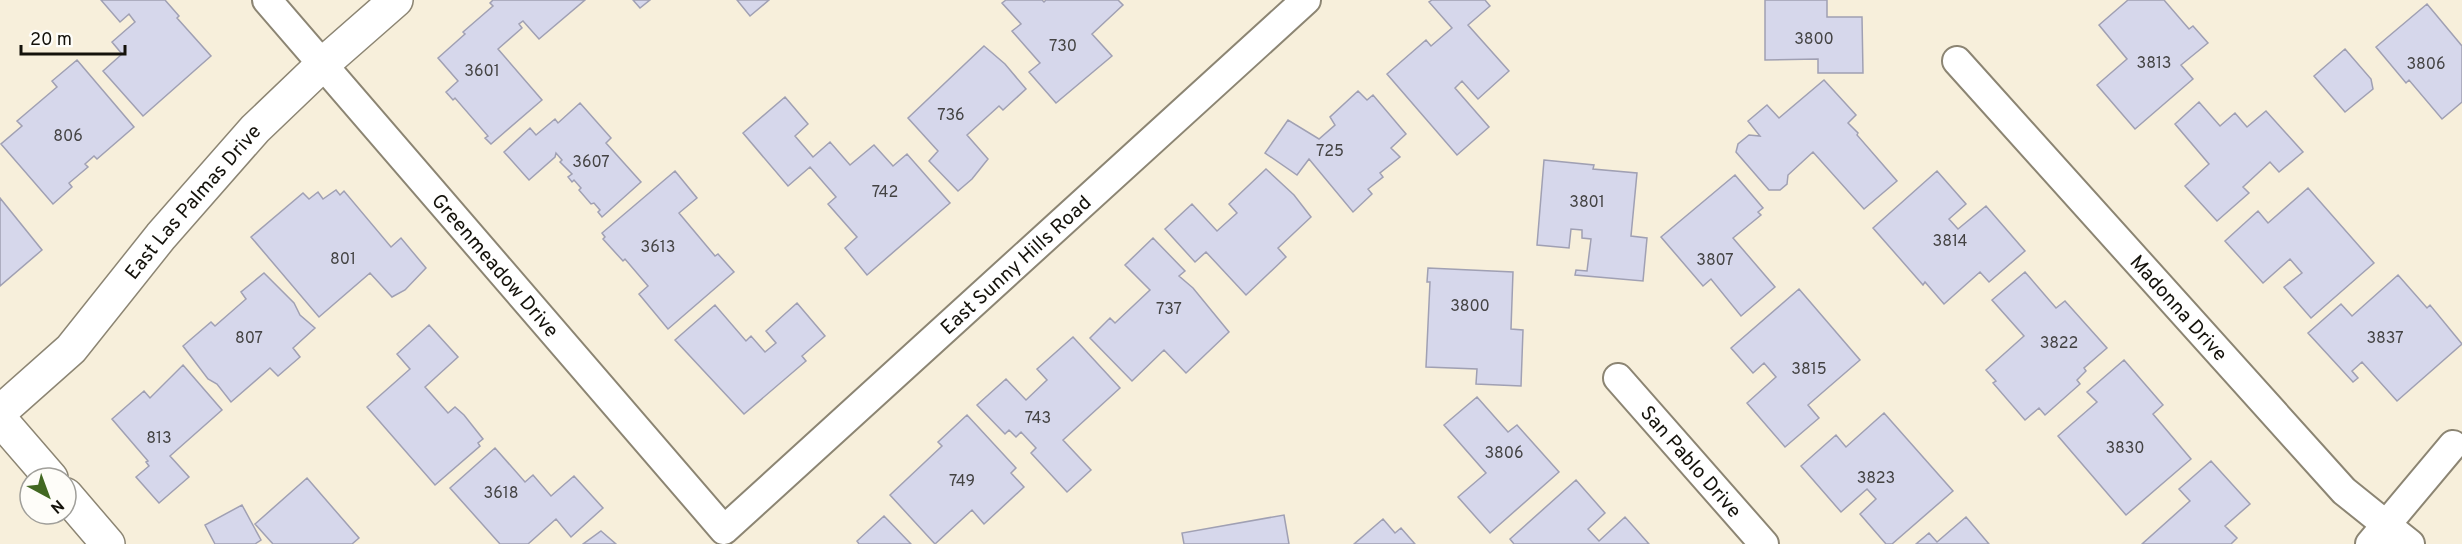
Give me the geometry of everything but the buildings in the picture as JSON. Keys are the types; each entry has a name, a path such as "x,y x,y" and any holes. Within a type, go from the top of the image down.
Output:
{"street":[{"name":"Greenmeadow Drive","path":"267,0 724,530"},
{"name":"East Las Palmas Drive","path":"0,412 71,349 169,227 255,129 323,64 396,0"},
{"name":"East Sunny Hills Road","path":"724,530 1306,0"},
{"name":"Madonna Drive","path":"1957,61 2344,491 2378,535 2410,544"},
{"name":"San Pablo Drive","path":"1618,378 1764,544"},
{"path":"0,419 41,466"},
{"path":"2378,535 2453,445"},
{"path":"78,509 108,544"}]}
